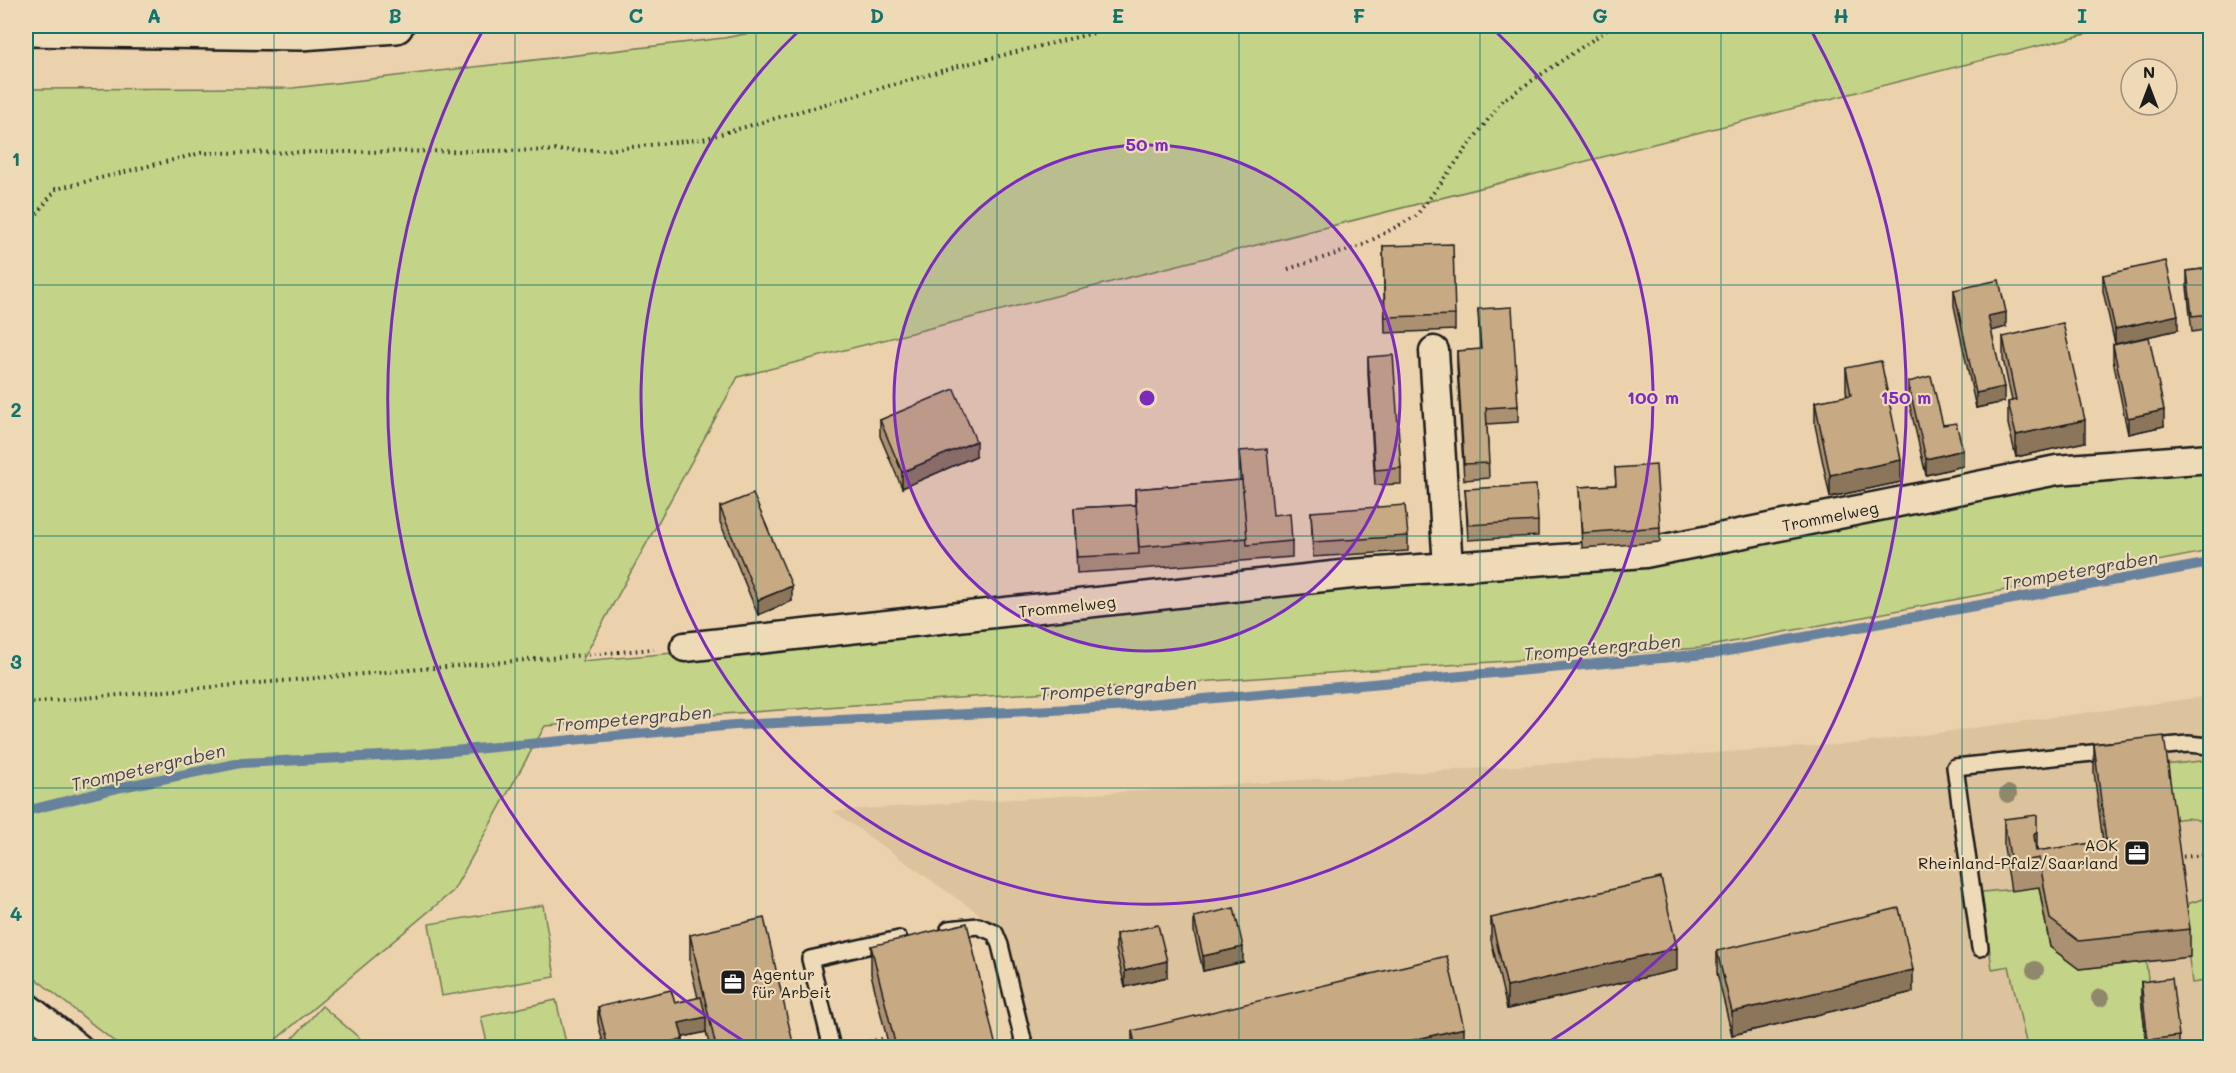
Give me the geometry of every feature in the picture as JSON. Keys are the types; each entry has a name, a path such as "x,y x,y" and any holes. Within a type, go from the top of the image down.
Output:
{"main road":[{"path":"26,29 301,33 396,26"}],"street":[{"path":"1434,351 1448,567"},
{"name":"Trommelweg","path":"685,647 1351,574 1645,553 2057,470 2211,458"},
{"path":"26,1006 78,1047"}],"lane":[{"path":"1980,948 1955,767 2188,744 2211,746"},
{"path":"934,932 978,926 995,933 1025,1047"},
{"path":"832,1047 810,959 911,937"}],"path":[{"path":"26,228 56,189 201,153 606,150 703,139 956,66 1122,26"},
{"path":"1288,269 1361,246 1416,216 1502,101 1613,26"},
{"path":"26,703 685,647"},
{"path":"2176,857 2211,855"},
{"path":"853,1045 886,1038"}],"shaded area":[{"path":"2210,696 2210,1047 1030,1047 1003,931 833,811 1863,743"}],"green space":[{"path":"786,26 2117,26 738,377 582,661 1369,582 2058,477 2167,476 2210,473 2210,551 1700,648 545,726 453,891 267,1047 121,1047 26,971 26,89 293,88 724,38"},
{"path":"2210,760 2210,828 2192,819 2172,820 2164,765"},
{"path":"2039,887 2050,947 2079,969 2146,962 2150,996 2141,998 2147,1047 2027,1047 2009,966 1992,969 1982,892"},
{"path":"2210,897 2210,980 2192,983 2183,911 2190,903"},
{"path":"543,905 555,977 442,996 429,924"},
{"path":"556,1000 567,1047 488,1047 481,1017"},
{"path":"322,1006 370,1047 285,1047"}],"building":[{"path":"1453,244 1455,315 1385,317 1383,246"},
{"path":"2166,261 2178,315 2115,329 2103,275"},
{"path":"2211,268 2211,314 2192,316 2187,271"},
{"path":"1999,280 2006,312 1988,316 2004,387 1976,393 1954,290"},
{"path":"1512,307 1518,406 1486,408 1489,463 1464,464 1457,351 1481,349 1478,309"},
{"path":"2063,323 2085,420 2016,435 2008,402 2016,400 2003,337"},
{"path":"2149,337 2164,410 2128,418 2113,345"},
{"path":"1393,355 1401,468 1375,470 1368,357"},
{"path":"1881,361 1901,460 1830,475 1815,402 1851,395 1846,368"},
{"path":"1931,376 1943,425 1956,423 1963,450 1926,459 1908,382"},
{"path":"954,389 976,441 902,472 880,420"},
{"path":"1267,449 1273,515 1290,513 1292,541 1247,545 1239,451"},
{"path":"1656,465 1660,527 1582,533 1579,487 1616,485 1615,468"},
{"path":"1242,480 1247,538 1139,547 1135,489"},
{"path":"1536,485 1538,521 1468,525 1465,489"},
{"path":"753,494 792,586 758,600 720,507"},
{"path":"1136,505 1139,554 1077,557 1074,508"},
{"path":"1405,505 1408,536 1313,542 1311,512"},
{"path":"2164,736 2190,929 2079,941 2050,919 2039,858 2011,863 2004,819 2037,815 2037,831 2034,835 2036,851 2106,841 2094,744"},
{"path":"1661,878 1677,948 1507,987 1491,918"},
{"path":"1234,908 1243,947 1203,956 1194,917"},
{"path":"1899,908 1913,970 1732,1012 1717,951"},
{"name":"Agentur für Arbeit","path":"764,918 794,1047 716,1047 690,935"},
{"path":"967,923 996,1047 896,1047 871,946"},
{"path":"1158,925 1167,961 1125,971 1116,934"},
{"path":"1447,956 1464,1028 1384,1047 1136,1047 1132,1031"},
{"path":"2172,978 2179,1036 2148,1040 2141,982"},
{"path":"671,990 675,1003 701,997 706,1017 679,1023 683,1039 647,1047 608,1047 598,1007"}],"waterway":[{"name":"Trompetergraben","path":"26,811 122,787 241,763 420,754 735,725 1115,707 1717,653 2210,563"}],"place":[{"name":"AOK Rheinland-Pfalz/Saarland","path":"2137,853"},
{"name":"Agentur für Arbeit","path":"733,982"}]}
